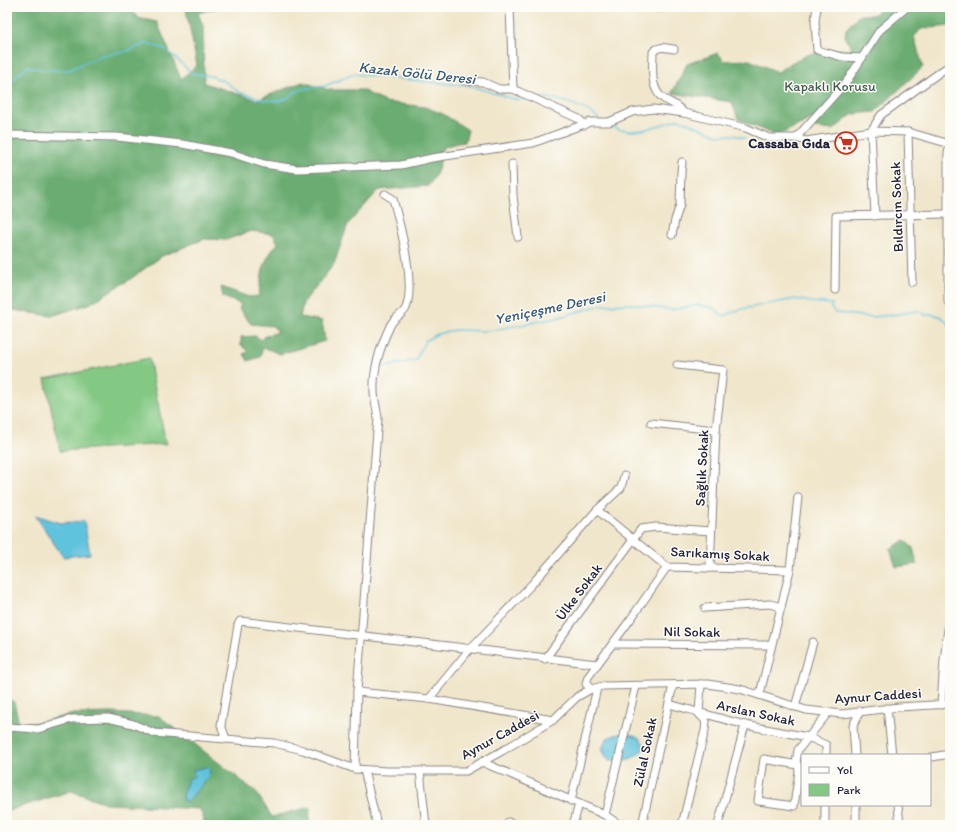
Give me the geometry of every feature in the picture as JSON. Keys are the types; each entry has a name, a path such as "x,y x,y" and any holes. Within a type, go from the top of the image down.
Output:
{"street":[{"path":"510,7 513,89"},
{"path":"648,7 664,8"},
{"path":"817,7 815,21 817,50 842,57 862,58"},
{"path":"796,138 847,81 880,30 907,7"},
{"path":"674,49 662,47 656,48 653,52 653,78 655,89 662,97 680,108 684,113"},
{"path":"875,216 871,130 881,115 950,65"},
{"path":"464,81 483,82 499,89 513,89 585,124"},
{"path":"7,134 117,137 182,144 231,153 264,164 297,169 401,165 432,158 533,143 590,122 609,122 632,112 653,109 684,113 746,128 769,138 796,138 806,141 871,130 908,132 950,144 948,154 948,302"},
{"name":"Bıldırcın Sokak","path":"908,132 912,282"},
{"path":"672,235 674,220 680,205 682,162"},
{"path":"512,164 513,196 518,237"},
{"path":"355,769 357,692 378,418 374,391 378,359 390,324 406,308 408,294 408,271 398,215 393,199 385,194"},
{"path":"835,290 836,216 910,216 949,214"},
{"name":"Sağlık Sokak","path":"677,365 723,370 716,430 710,568"},
{"path":"651,423 716,430"},
{"path":"429,699 469,650 532,584 597,510 621,488 624,476"},
{"path":"760,694 790,570 798,496"},
{"name":"Sarıkamış Sokak","path":"597,510 667,567 790,570"},
{"name":"Ülke Sokak","path":"545,659 641,529 656,527 711,531"},
{"path":"571,801 594,688 586,684 588,677 667,567"},
{"path":"705,608 770,604 781,607"},
{"path":"941,705 947,660 950,617"},
{"path":"226,739 221,726 238,625 240,621 469,650 598,664"},
{"path":"795,707 813,642"},
{"name":"Nil Sokak","path":"613,644 771,645"},
{"path":"682,825 705,730 706,721 699,713 701,684"},
{"name":"Aynur Caddesi","path":"7,727 38,729 72,719 108,718 133,724 154,733 274,743 303,750 355,769 466,771 553,720 577,697 594,688 708,684 760,694 806,710 842,714 860,710 950,704"},
{"name":"Zülal Sokak","path":"642,825 673,685"},
{"path":"605,815 636,686"},
{"path":"357,692 429,699 553,720"},
{"name":"Arslan Sokak","path":"669,704 745,725 808,737 826,745 826,754"},
{"path":"887,708 892,754"},
{"path":"855,754 853,726 860,710"},
{"path":"796,764 764,759 758,801 794,806 799,770 798,764 796,764 798,750 828,713"},
{"path":"718,825 745,725"},
{"path":"932,757 950,754"},
{"path":"482,762 605,815 620,825"},
{"path":"364,770 377,825"},
{"path":"420,771 426,825"},
{"path":"573,825 579,804"},
{"path":"825,806 825,825"},
{"path":"856,806 856,825"},
{"path":"898,806 900,825"},
{"path":"508,822 516,825"}],"green space":[{"path":"7,7 129,7 138,18 157,22 181,79 197,65 186,9 183,7 220,7 198,13 203,26 204,83 257,100 302,82 330,90 362,90 385,102 425,107 443,114 468,130 465,142 444,148 437,172 428,186 379,190 348,224 334,264 303,303 300,317 322,321 325,341 280,354 263,347 260,357 248,361 244,354 248,352 241,345 241,337 255,336 262,340 263,337 278,332 273,326 251,324 239,309 241,304 223,297 221,287 249,297 259,296 266,261 278,243 273,234 251,231 226,240 204,239 162,256 129,280 89,304 51,316 13,310 7,306"},
{"name":"Kapaklı Korusu","path":"881,7 950,7 950,26 921,29 914,37 923,67 875,112 853,114 833,130 815,128 813,118 777,136 738,119 732,102 672,93 687,64 718,53 724,61 749,60 778,72 795,61 813,53 833,50 853,51 845,38 846,29 859,15 873,15"},
{"path":"149,358 166,444 60,451 45,379"},
{"path":"905,540 913,548 917,564 896,567 890,549"},
{"path":"7,698 14,702 19,723 36,723 73,714 112,713 159,716 256,792 272,817 310,807 309,825 205,825 200,809 109,804 71,791 7,811"}],"water":[{"path":"35,515 61,523 84,521 90,554 63,557"},
{"path":"618,734 627,734 638,737 641,739 645,747 638,755 623,761 607,759 602,749 607,738"},
{"path":"207,767 210,769 208,777 187,802 184,801 182,796 188,779 195,776 193,770"}],"waterway":[{"name":"Kazak Gölü Deresi","path":"7,82 14,79 27,66 43,70 68,70 103,55 125,52 147,43 165,49 192,73 211,76 226,82 239,92 264,100 279,101 288,98 293,93 303,89 325,86 354,74 471,86 517,100 528,99"},
{"name":"Kazak Gölü Deresi","path":"540,98 564,101 587,111 600,119"},
{"name":"Kazak Gölü Deresi","path":"608,124 625,131 634,131 652,128 679,119 718,135 734,135 745,138"},
{"name":"Yeniçeşme Deresi","path":"385,367 416,360 425,341 437,334 455,330 489,331 556,318 602,305 633,304 672,310 698,305 714,308 723,316 742,309 795,299 832,304 831,308 835,313 866,317 917,311 922,312 925,315 933,314 939,316 945,320 950,327"}],"place":[{"name":"Cassaba Gıda","path":"846,143"}]}
